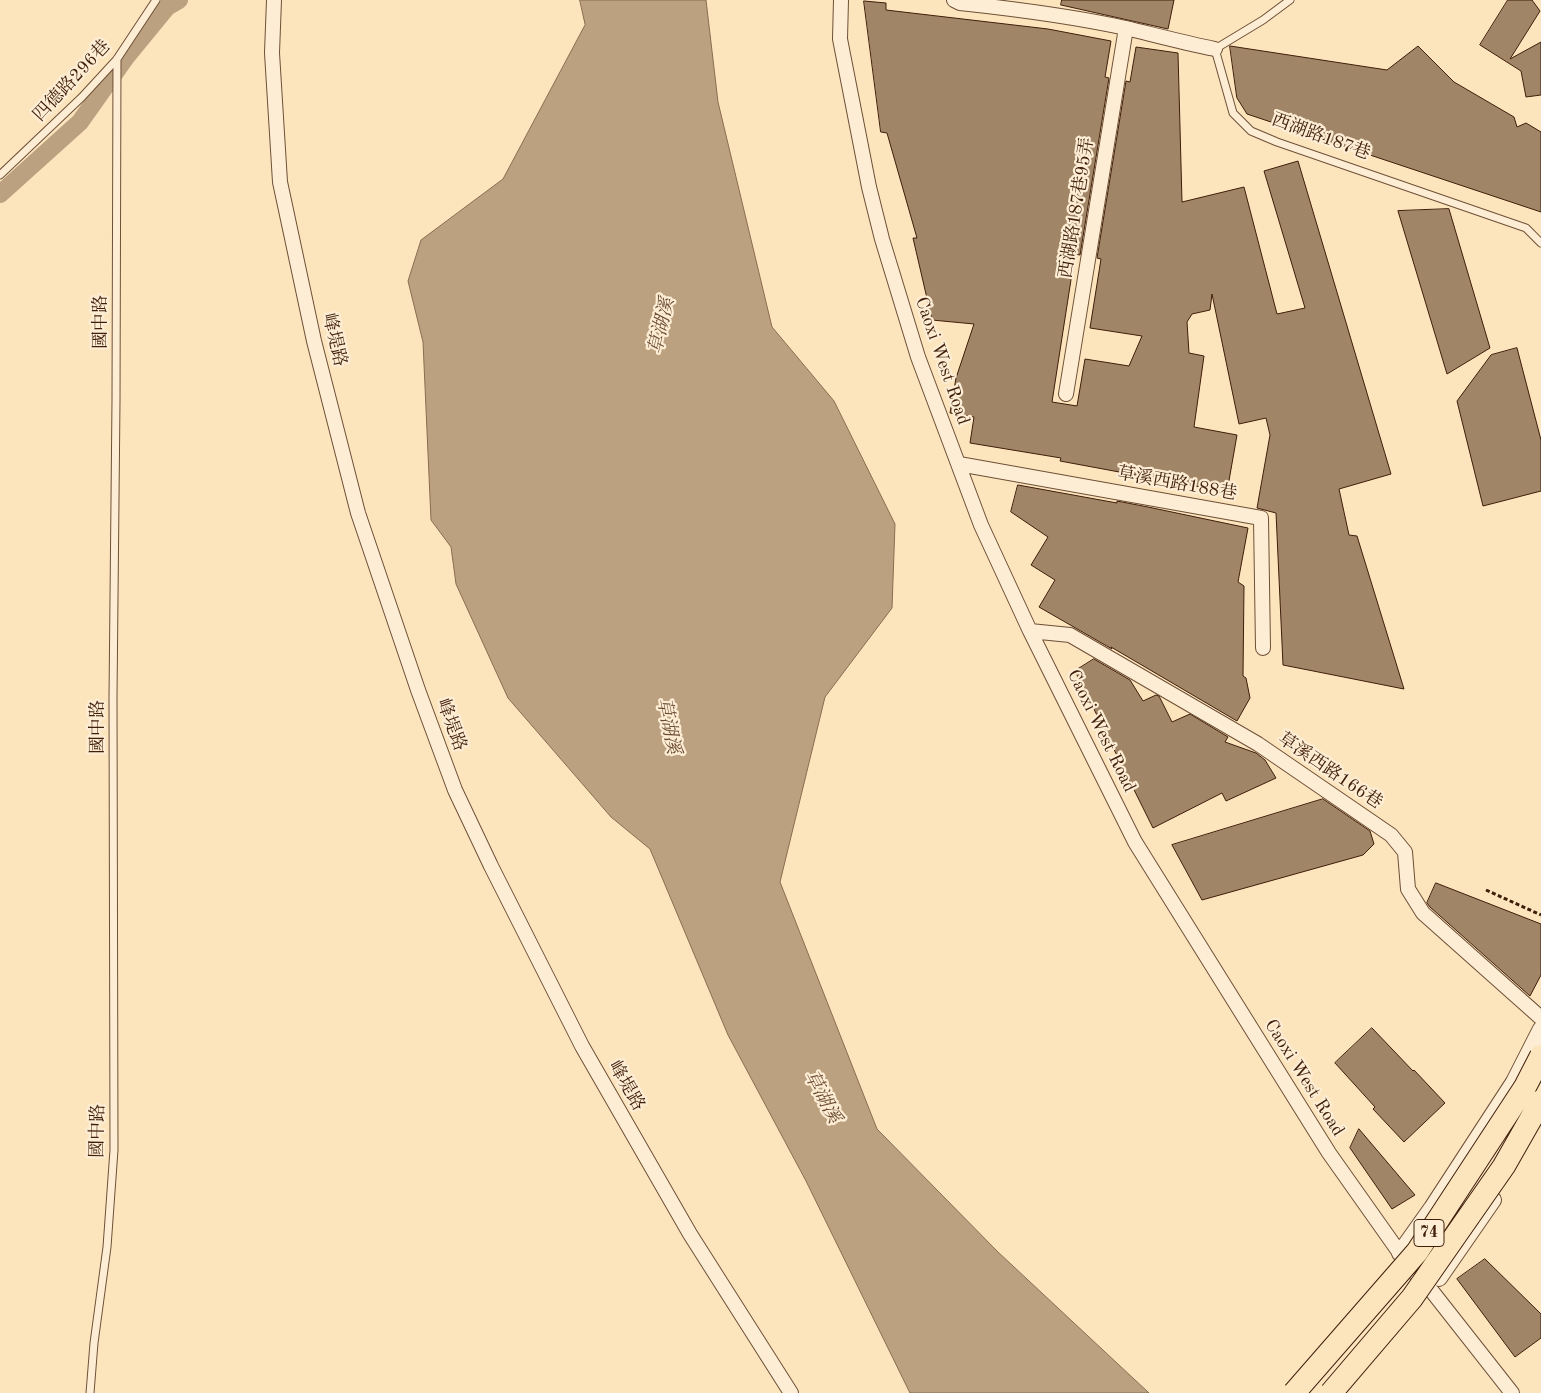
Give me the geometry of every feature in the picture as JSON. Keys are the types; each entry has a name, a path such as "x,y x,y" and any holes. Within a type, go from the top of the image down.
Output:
{"highway":[{"name":"74","path":"1294,1393 1417,1252 1526,1087 1541,1056"},
{"name":"74","path":"1331,1393 1412,1298 1504,1166 1541,1101"}],"street":[{"name":"峰堤路","path":"274,0 272,54 280,182 314,341 358,512 418,690 455,790 491,866 582,1046 690,1234 791,1393"},
{"name":"Caoxi West Road","path":"841,0 840,39 869,188 882,239 918,357 981,525 1030,631 1135,842 1329,1153 1412,1269 1431,1290 1512,1393"},
{"path":"954,0 960,3 1045,12 1126,28 1174,41 1214,49"},
{"name":"西湖路187巷95弄","path":"1066,394 1126,28"},
{"name":"草溪西路188巷","path":"959,464 1261,518 1262,648"},
{"name":"草溪西路166巷","path":"1030,631 1070,635 1258,744 1391,835 1405,852 1408,889 1423,913 1541,1018"},
{"path":"1400,1253 1432,1208 1514,1082 1541,1029"},
{"path":"1431,1290 1476,1226 1541,1122"}],"lane":[{"name":"四德路296巷","path":"0,175 82,97 116,60 156,0"},
{"path":"1214,49 1262,20 1290,0"},
{"name":"西湖路187巷","path":"1214,49 1233,113 1251,131 1277,142 1526,228 1541,244"},
{"name":"國中路","path":"90,1393 94,1342 107,1247 114,1150 113,697 116,401 116,60"}],"path":[{"path":"1486,890 1541,914"}],"water":[{"name":"草湖溪","path":"580,0 706,0 718,102 772,327 834,401 895,524 892,608 825,697 780,882 877,1129 998,1252 1149,1393 910,1393 806,1181 728,1035 650,849 611,817 508,698 456,584 451,547 431,520 423,342 408,281 421,240 503,179 585,25"}],"building":[{"path":"1062,0 1174,0 1168,29 1061,5"},
{"path":"1508,0 1532,0 1540,11 1510,59 1541,42 1541,95 1526,97 1521,71 1480,45"},
{"path":"864,1 886,3 886,10 1048,29 1111,41 1105,77 1109,78 1080,255 1075,254 1052,402 1077,406 1085,359 1129,366 1142,336 1090,328 1101,259 1097,258 1126,81 1130,82 1136,47 1178,53 1182,202 1244,187 1277,314 1305,308 1264,171 1298,161 1391,474 1339,489 1349,535 1357,536 1404,689 1283,665 1276,513 1257,508 1270,435 1266,418 1239,424 1212,294 1210,310 1192,314 1187,322 1189,353 1204,356 1194,427 1237,435 1227,492 1060,461 1061,458 970,443 974,417 950,413 956,378 974,324 932,320 913,238 917,238 887,133 881,132"},
{"path":"1230,46 1387,70 1418,46 1454,82 1514,117 1517,127 1526,123 1541,132 1541,212 1247,114 1237,98"},
{"path":"1449,209 1490,348 1447,374 1398,211"},
{"path":"1517,348 1541,440 1541,491 1483,506 1457,401 1491,355"},
{"path":"1018,485 1117,503 1117,501 1248,528 1238,582 1244,586 1243,676 1246,678 1250,698 1237,721 1039,607 1055,580 1031,565 1048,537 1011,512"},
{"path":"1094,659 1130,680 1143,701 1156,695 1159,696 1172,722 1190,714 1228,737 1225,742 1256,753 1265,760 1276,778 1226,801 1222,793 1153,828 1075,671"},
{"path":"1323,799 1370,831 1374,844 1363,855 1202,900 1172,845"},
{"path":"1436,883 1541,924 1541,975 1530,996 1430,907 1427,903"},
{"path":"1372,1028 1445,1103 1404,1142 1373,1109 1375,1107 1335,1063"},
{"path":"1359,1129 1415,1195 1392,1209 1350,1148"},
{"path":"1485,1259 1541,1314 1541,1338 1515,1357 1457,1279"}],"waterway":[{"path":"0,194 80,122 126,57 167,7 179,0"}]}
